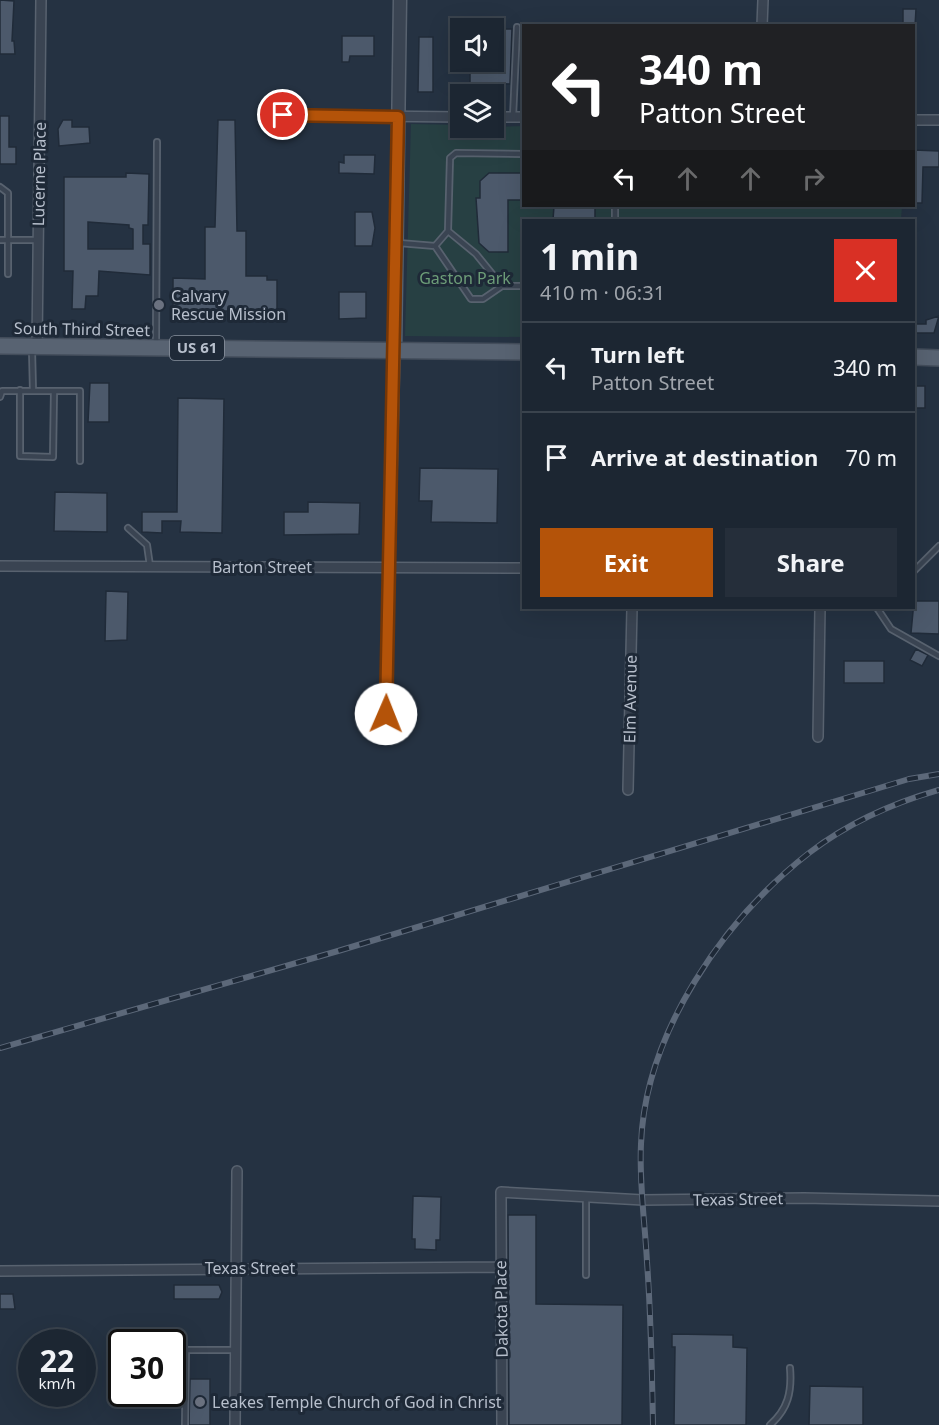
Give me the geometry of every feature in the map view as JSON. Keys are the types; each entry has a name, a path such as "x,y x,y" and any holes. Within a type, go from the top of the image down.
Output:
{"main road":[{"name":"South Third Street","path":"0,346 522,352"},
{"path":"915,357 939,358"}],"street":[{"name":"Lucerne Place","path":"35,347 41,0"},
{"path":"386,714 400,0"},
{"path":"762,24 763,0"},
{"path":"283,115 450,117"},
{"path":"915,120 939,120"},
{"name":"Barton Street","path":"0,566 522,568"},
{"name":"Elm Avenue","path":"628,790 632,609"},
{"path":"818,737 820,609"},
{"path":"235,1425 237,1171"},
{"name":"Texas Street","path":"501,1192 643,1200 804,1198 939,1201"},
{"name":"Dakota Place","path":"501,1192 502,1425"},
{"name":"Texas Street","path":"0,1271 500,1267"}],"lane":[{"path":"517,27 518,117"},
{"path":"156,348 157,142"},
{"path":"435,246 448,231 450,158 456,153 522,154"},
{"path":"0,187 8,193 8,274"},
{"path":"448,231 476,254 502,286"},
{"path":"0,240 38,240"},
{"path":"396,243 435,246"},
{"path":"435,246 471,298 483,299 502,286 522,286"},
{"path":"33,390 35,347"},
{"path":"20,390 20,456 53,457 54,391"},
{"path":"0,397 2,391 80,391 80,461"},
{"path":"128,528 147,546 150,566"},
{"path":"915,571 939,546"},
{"path":"878,609 891,629 939,656"},
{"path":"586,1197 586,1275"},
{"path":"185,1425 186,1350 236,1350"},
{"path":"770,1425 786,1409 792,1384 790,1368"}],"green space":[{"name":"Gaston Park","path":"411,124 450,125 450,138 504,138 504,127 522,126 522,207 902,207 901,219 522,219 522,337 405,336"}],"building":[{"path":"0,0 14,1 12,41 14,41 15,54 0,54"},
{"path":"903,9 916,9 915,26 915,24 903,24"},
{"path":"504,29 512,29 510,84 470,84 470,72 504,72"},
{"path":"342,36 374,36 374,56 350,56 349,62 342,62"},
{"path":"419,37 433,37 433,92 418,92"},
{"path":"0,116 9,116 9,147 16,147 16,164 0,164"},
{"path":"63,120 72,120 72,127 89,127 90,143 59,146 58,129"},
{"path":"218,120 235,120 237,231 246,231 246,276 267,276 267,280 277,280 277,311 173,311 173,278 205,279 205,227 215,227"},
{"path":"915,150 939,151 939,167 923,167 922,203 915,203"},
{"path":"344,155 375,155 374,174 339,173 339,162 344,163"},
{"path":"126,173 149,174 148,225 143,225 143,244 150,244 150,275 99,271 98,296 86,296 85,309 72,309 73,271 64,271 64,177 126,177","holes":["88,222 129,225 129,228 133,229 133,249 88,249"]},
{"path":"489,173 522,173 522,200 508,200 508,252 489,252 479,243 476,198 480,198 480,181"},
{"path":"554,207 595,207 595,219 553,219"},
{"path":"355,212 372,212 375,228 372,246 355,246"},
{"path":"339,292 366,292 366,318 339,319"},
{"path":"939,316 934,333 915,333 916,324 926,324 926,320"},
{"path":"90,383 109,383 109,422 88,422"},
{"path":"915,386 925,386 925,408 915,408"},
{"path":"178,398 224,399 222,533 180,532 181,521 162,521 162,533 142,532 142,512 177,512"},
{"path":"420,468 498,469 497,523 431,522 432,501 419,501"},
{"path":"55,492 107,493 107,532 54,531"},
{"path":"308,502 360,503 359,534 284,535 284,512 308,512"},
{"path":"106,591 128,592 127,640 105,641"},
{"path":"915,601 939,601 939,634 911,633"},
{"path":"916,649 928,655 922,666 910,660"},
{"path":"844,661 884,661 884,683 844,683"},
{"path":"413,1196 441,1197 440,1240 436,1240 436,1250 415,1249 415,1239 412,1239"},
{"path":"508,1215 536,1215 536,1304 623,1305 622,1425 509,1425"},
{"path":"174,1285 219,1285 222,1292 219,1299 174,1299"},
{"path":"0,1294 13,1294 15,1309 0,1309"},
{"path":"672,1334 733,1335 733,1347 747,1348 746,1425 674,1425 675,1347 672,1347"},
{"name":"Leakes Temple Church of God in Christ","path":"190,1379 210,1379 210,1425 189,1425"},
{"path":"810,1386 863,1387 863,1425 809,1425"}],"railway":[{"path":"0,1048 338,951 909,779 939,774"},
{"path":"653,1425 650,1323 641,1188 641,1144 646,1102 657,1061 674,1021 695,982 720,945 747,911 778,880 824,842 855,824 905,801 939,790"}],"place":[{"name":"Calvary Rescue Mission","path":"159,305"},
{"name":"Leakes Temple Church of God in Christ","path":"200,1402"}],"route":[{"path":"283,115 398,117 386,714"}]}
